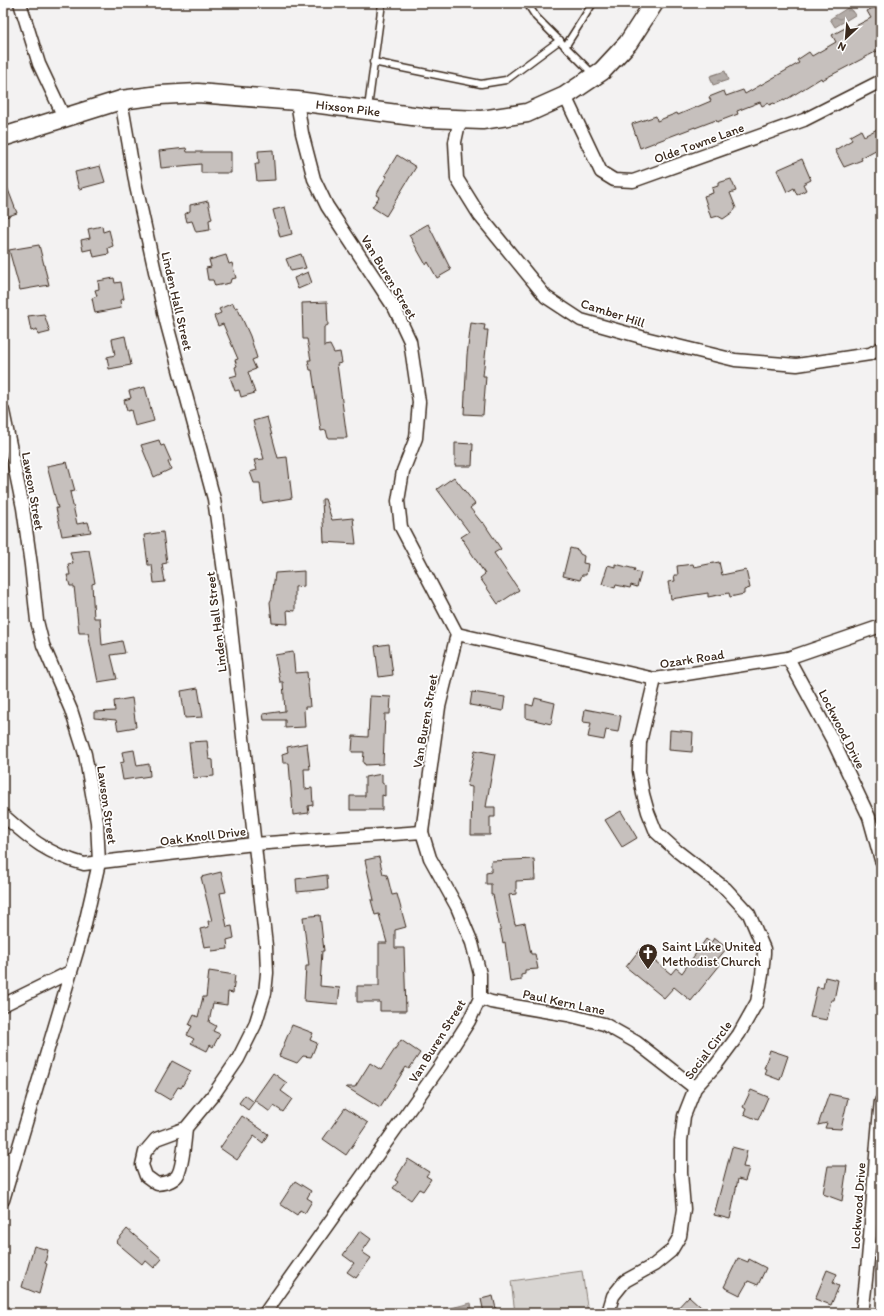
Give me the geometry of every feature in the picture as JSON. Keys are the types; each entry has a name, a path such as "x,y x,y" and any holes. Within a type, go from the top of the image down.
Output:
{"main road":[{"name":"Hixson Pike","path":"3,137 121,100 160,94 198,93 297,101 428,118 482,120 527,113 565,96 602,71 628,43 654,3"}],"street":[{"path":"20,3 39,64 64,117"},
{"name":"Olde Towne Lane","path":"565,96 601,172 614,180 633,181 804,120 881,81"},
{"name":"Linden Hall Street","path":"121,100 136,186 166,321 214,499 228,601 266,946 267,973 265,992 256,1025 238,1059 214,1094 186,1128"},
{"name":"Van Buren Street","path":"265,1313 441,1065 469,1021 480,998 480,974 472,943 457,907 430,858 422,832 439,707 458,634 401,527 398,501 403,471 416,438 419,402 410,341 395,309 327,206 314,179 302,133 297,101"},
{"name":"Camber Hill","path":"460,119 455,142 457,180 480,216 546,297 581,320 645,338 735,360 797,365 870,354 881,348"},
{"name":"Lawson Street","path":"3,412 23,508 37,621 44,645 70,710 85,754 97,822 100,863 84,928 3,1200"},
{"name":"Ozark Road","path":"458,634 655,679 788,658 881,626"},
{"name":"Lockwood Drive","path":"788,658 833,741 869,817 881,860"},
{"name":"Social Circle","path":"608,1313 613,1296 626,1281 654,1265 671,1250 680,1236 684,1209 680,1173 681,1141 684,1116 695,1088 716,1065 739,1034 757,1002 762,975 764,949 749,914 726,888 676,851 656,832 648,812 639,771 640,742 655,679"},
{"name":"Oak Knoll Drive","path":"3,815 42,847 57,856 84,864 254,844 422,832"},
{"path":"3,1005 70,972"},
{"name":"Paul Kern Lane","path":"480,998 491,1002 568,1015 604,1024 636,1042 695,1088"},
{"name":"Lockwood Drive","path":"862,1313 868,1268 876,1148 881,1101"},
{"path":"186,1128 182,1163 177,1176 167,1183 157,1184 146,1176 142,1165 145,1152 156,1139 186,1128"},
{"path":"3,1163 17,1154"}],"lane":[{"path":"368,110 373,62 382,3"},
{"path":"527,3 536,17 595,76"},
{"path":"565,47 593,3"},
{"path":"373,62 481,84 506,80 560,40"}],"shaded area":[{"path":"582,1271 588,1313 515,1313 511,1281"}],"water":[{"path":"849,7 855,15 835,27 830,19"},
{"path":"725,71 728,80 713,85 710,76"},
{"path":"471,1303 473,1313 431,1313"}],"building":[{"path":"876,6 881,12 881,49 822,80 821,78 784,101 769,105 768,103 762,106 760,102 737,111 738,114 717,122 716,120 695,127 640,148 632,124 656,116 657,121 677,113 678,115 711,101 709,97 724,91 726,96 743,90 745,94 799,63 797,60 809,52 812,56 836,42 832,35 847,27 848,30 871,18 867,11"},
{"path":"881,127 881,147 861,158 862,160 844,167 835,150 852,140 850,136 861,130 864,136"},
{"path":"186,148 187,152 231,152 231,173 201,173 201,164 161,168 159,151"},
{"path":"273,150 275,180 257,181 255,164 259,164 258,151"},
{"path":"397,155 416,167 386,216 372,207 379,197 376,195 387,176 385,175"},
{"path":"802,159 811,180 803,184 806,190 797,195 794,188 787,192 777,170"},
{"path":"100,166 105,182 79,189 75,172"},
{"path":"4,179 17,213 3,218 3,180"},
{"path":"731,179 736,191 730,193 736,208 723,219 718,216 711,218 704,196 713,193 712,188 718,186 718,183"},
{"path":"208,201 212,219 209,220 210,230 196,232 192,221 187,222 185,214 190,211 190,205"},
{"path":"285,207 292,234 280,237 273,210"},
{"path":"428,224 451,270 437,278 428,262 426,265 409,235"},
{"path":"102,226 103,232 109,230 113,246 108,248 109,254 94,257 92,249 83,251 81,240 90,238 88,229"},
{"path":"39,245 49,285 20,290 9,250"},
{"path":"301,254 306,268 291,271 286,259"},
{"path":"226,255 229,264 232,263 236,278 231,279 230,283 215,286 213,280 208,280 206,268 211,267 209,260"},
{"path":"308,272 312,283 298,289 294,278"},
{"path":"114,278 115,283 121,282 124,299 120,300 121,308 95,313 92,298 97,296 95,290 99,289 98,281"},
{"path":"327,302 328,325 324,327 324,346 330,345 334,353 340,352 342,363 337,364 347,438 328,438 326,430 321,431 312,370 310,370 308,360 311,360 307,339 303,339 302,303"},
{"path":"233,303 235,308 237,307 250,336 257,358 252,360 256,369 248,372 255,393 241,397 239,390 235,391 230,377 237,375 235,360 238,359 223,324 218,326 214,316 221,313 219,309"},
{"path":"44,314 50,332 38,335 37,329 31,331 28,316"},
{"path":"471,323 485,325 484,330 488,330 483,376 486,376 483,415 464,414 467,355"},
{"path":"125,336 131,365 109,369 107,357 115,355 112,339"},
{"path":"145,387 154,421 135,426 131,410 127,411 124,400 131,398 129,391"},
{"path":"267,417 278,458 287,457 292,498 262,503 260,483 254,483 250,472 257,470 254,460 264,459 253,421"},
{"path":"159,440 161,446 164,445 171,461 168,462 171,469 154,477 141,445"},
{"path":"455,443 473,444 472,466 455,466"},
{"path":"67,462 75,491 70,492 77,524 88,522 91,532 62,536 56,508 58,508 47,466"},
{"path":"454,477 475,504 470,508 482,523 483,522 501,549 494,553 519,590 498,604 480,578 485,574 461,537 469,532 437,489"},
{"path":"322,499 325,499 332,520 353,518 356,544 324,542"},
{"path":"163,532 167,563 162,564 165,582 154,583 152,565 148,565 144,535"},
{"path":"570,548 578,550 580,554 584,556 583,563 588,564 586,575 582,575 580,580 563,576"},
{"path":"89,550 95,583 92,584 94,618 100,618 102,645 122,641 125,653 111,655 117,679 98,682 88,633 79,633 74,586 70,586 67,575 70,575 68,564 73,563 70,552"},
{"path":"719,562 722,575 746,570 750,588 744,590 744,594 730,597 729,593 708,597 708,593 671,599 668,582 675,581 674,575 678,575 677,566 693,564 694,567"},
{"path":"615,564 635,569 634,571 641,573 637,587 631,585 630,588 616,585 615,588 602,584 608,565 615,567"},
{"path":"304,571 304,586 295,587 295,611 287,610 288,624 272,623 270,602 272,598 275,573"},
{"path":"389,644 393,675 379,677 375,646"},
{"path":"293,652 295,673 307,672 310,707 305,707 304,710 305,727 285,728 285,720 264,720 263,714 285,711 283,682 280,682 275,655"},
{"path":"198,688 203,717 185,718 181,691"},
{"path":"472,692 505,697 503,711 470,705"},
{"path":"370,696 391,697 390,714 385,714 383,764 365,765 363,763 364,752 352,752 353,736 368,737"},
{"path":"132,698 136,727 118,730 116,720 94,718 94,712 115,711 114,701"},
{"path":"535,698 555,703 551,724 526,718 526,704 533,706"},
{"path":"585,709 621,716 618,732 606,730 604,740 588,737 591,723 583,722"},
{"path":"670,730 693,732 692,752 669,750"},
{"path":"207,741 209,759 213,760 214,776 193,778 189,742"},
{"path":"307,743 310,769 304,769 305,789 312,788 313,805 308,806 309,813 293,815 289,763 283,763 282,754 288,752 287,747"},
{"path":"134,750 137,766 149,764 150,776 123,780 120,763 124,762 122,752"},
{"path":"475,750 495,754 486,807 495,807 495,817 490,817 490,835 471,835 472,787 467,786"},
{"path":"382,774 382,783 385,785 385,796 382,795 382,810 350,810 350,796 365,796 365,777"},
{"path":"621,811 637,838 622,847 605,820"},
{"path":"379,857 383,874 387,875 392,895 397,894 406,927 395,930 395,948 404,948 406,1011 380,1011 380,1002 357,1002 357,986 379,986 379,943 387,943 379,914 375,915 371,900 374,900 365,860"},
{"path":"534,859 535,880 516,881 516,894 509,895 515,925 525,923 531,954 535,954 538,969 525,970 525,974 521,975 521,980 510,982 505,942 503,943 493,895 491,895 491,884 486,884 486,873 491,872 491,861"},
{"path":"221,872 226,892 220,893 227,927 232,926 234,938 227,940 228,949 212,951 211,946 204,947 200,929 209,927 208,921 212,921 201,877"},
{"path":"327,875 328,889 297,892 296,879"},
{"path":"320,915 324,951 322,951 320,986 340,988 338,1004 304,1001 306,966 309,966 303,917"},
{"name":"Saint Luke United Methodist Church","path":"714,938 727,948 716,961 720,965 691,1001 674,987 664,998 626,967 640,949 671,974 676,968 682,973 706,939 711,943"},
{"path":"209,971 235,975 233,993 228,992 227,1005 213,1003 209,1022 216,1026 213,1031 220,1034 213,1047 210,1045 207,1051 191,1043 194,1039 187,1035 192,1026 189,1025 194,1015 198,1017 203,997 206,997"},
{"path":"825,977 838,980 834,1000 831,1000 827,1020 810,1017 817,987 823,988"},
{"path":"292,1025 313,1033 310,1040 317,1043 311,1057 303,1056 297,1063 279,1056"},
{"path":"401,1040 420,1053 409,1069 406,1067 380,1108 346,1087 355,1087 370,1063 381,1070"},
{"path":"770,1050 788,1056 780,1080 764,1074 766,1069 764,1068"},
{"path":"172,1061 191,1071 181,1088 178,1087 170,1100 155,1091"},
{"path":"273,1073 287,1083 281,1091 292,1099 283,1112 274,1106 270,1112 254,1100"},
{"path":"751,1090 768,1097 758,1120 744,1114 746,1109 743,1107"},
{"path":"829,1094 848,1098 841,1129 825,1128 827,1123 818,1125"},
{"path":"245,1095 254,1102 248,1110 239,1103"},
{"path":"345,1108 368,1123 346,1155 323,1139"},
{"path":"242,1116 268,1134 263,1143 254,1136 237,1160 220,1148"},
{"path":"732,1147 747,1151 743,1167 749,1168 745,1181 738,1179 730,1219 714,1215"},
{"path":"408,1159 429,1172 426,1176 431,1179 423,1191 419,1189 411,1200 393,1188 398,1182 395,1180"},
{"path":"828,1166 847,1166 842,1201 823,1194"},
{"path":"295,1181 311,1191 307,1198 312,1201 305,1213 300,1210 297,1215 280,1204"},
{"path":"127,1229 162,1259 154,1268 145,1260 142,1264 116,1242"},
{"path":"360,1231 371,1239 362,1252 371,1258 356,1278 347,1272 354,1263 343,1255"},
{"path":"34,1246 48,1250 45,1263 47,1264 39,1294 22,1287"},
{"path":"738,1258 748,1262 749,1259 766,1268 758,1285 748,1281 740,1295 724,1287"},
{"path":"827,1270 837,1274 833,1283 839,1286 831,1305 815,1299"},
{"path":"493,1296 497,1313 484,1313 481,1299"},
{"path":"689,1296 701,1307 695,1313 673,1313"}],"place":[{"name":"Saint Luke United Methodist Church","path":"648,970"}]}
